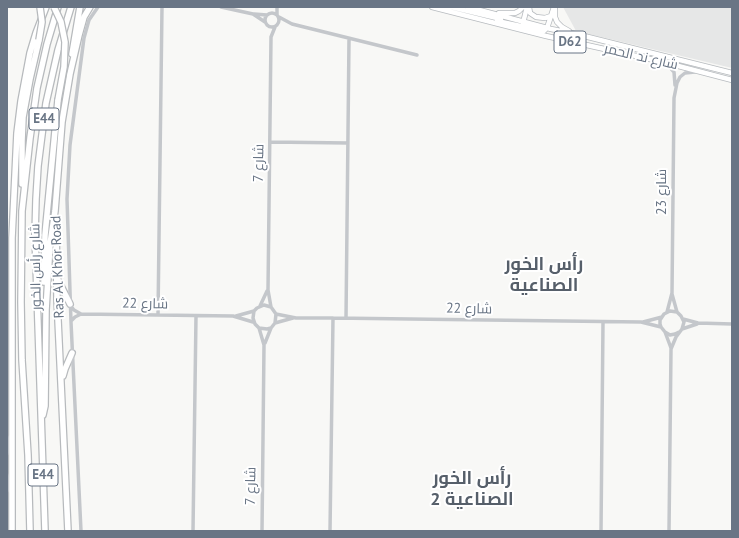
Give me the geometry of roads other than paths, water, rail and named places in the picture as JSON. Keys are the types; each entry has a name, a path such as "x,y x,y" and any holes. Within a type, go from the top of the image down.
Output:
{"highway":[{"path":"22,211 21,149 23,117 42,22 40,7"},
{"path":"12,531 12,226 18,125 30,53 46,7"},
{"path":"46,310 44,268 45,242 58,100 64,68 65,42 61,22 54,7"},
{"name":"شارع رأس الخور","path":"30,531 28,455 22,360 22,211 37,88 47,44 58,7"},
{"name":"شارع رأس الخور","path":"45,531 35,235 37,183 44,113 58,50 71,7"},
{"path":"70,74 72,51 80,7"},
{"path":"41,419 45,406 46,310 50,244 55,211 61,129 70,74 82,23 90,7"},
{"path":"55,211 56,274 68,531"},
{"path":"56,274 70,304"},
{"path":"62,400 64,390 64,371 72,353"}],"main road":[{"name":"شارع ند الحمر","path":"432,7 476,18 523,26 547,28 576,34 732,72"},
{"path":"441,9 451,7 512,22 514,19"},
{"name":"شارع ند الحمر","path":"468,7 514,19 523,26 546,36 661,61 709,73 730,81"},
{"path":"488,12 512,13 520,11 523,7"},
{"path":"528,7 530,13 536,17 545,18 551,16"},
{"path":"523,26 528,7"},
{"path":"547,28 554,7"},
{"path":"554,7 555,17 558,24 576,34"},
{"path":"546,36 545,33 548,30 588,40 599,40"},
{"path":"618,57 625,54"},
{"path":"653,64 661,61"}],"street":[{"name":"Ras Al Khor Road","path":"81,531 70,322 68,199 70,150 85,34 89,20 98,7"},
{"path":"158,315 162,7"},
{"path":"221,7 253,14 274,13 292,24 417,55"},
{"path":"266,24 265,19 274,7"},
{"path":"276,26 279,22 277,7"},
{"path":"253,14 266,24 276,26 292,24"},
{"name":"شارع 7","path":"266,24 271,38 268,290 271,307"},
{"name":"شارع 7","path":"271,38 276,26"},
{"path":"346,318 349,39"},
{"name":"شارع 23","path":"661,61 670,66 674,72 676,92"},
{"name":"شارع 23","path":"667,312 672,293 674,98 678,79 685,73 709,73"},
{"path":"270,142 348,143"},
{"path":"260,306 268,290"},
{"name":"شارع 23","path":"672,293 677,312"},
{"path":"70,304 74,310 81,314"},
{"path":"267,305 271,307 276,314 275,323 270,328 259,328 252,318 254,310 260,306 267,305"},
{"name":"شارع 22","path":"81,314 233,316 254,310"},
{"path":"669,531 671,349 665,332 661,327 660,320 662,316 670,311 677,312 683,318 698,323 732,324"},
{"path":"70,322 81,314"},
{"name":"شارع 22","path":"276,314 296,318 641,322 661,327"},
{"path":"193,531 196,316"},
{"name":"شارع 22","path":"233,316 254,322"},
{"name":"شارع 22","path":"641,322 662,316"},
{"name":"شارع 22","path":"275,323 296,318"},
{"path":"330,531 332,318"},
{"path":"671,349 683,326 683,318"},
{"path":"601,531 603,322"},
{"path":"665,332 675,334 698,323"},
{"name":"شارع 7","path":"259,328 264,344 262,531"},
{"name":"شارع 7","path":"264,344 270,328"},
{"path":"7,454 12,416"},
{"path":"7,475 11,509"}],"district":[{"name":"رأس الخور الصناعية","path":"544,275"},
{"name":"رأس الخور الصناعية 2","path":"472,489"}]}
